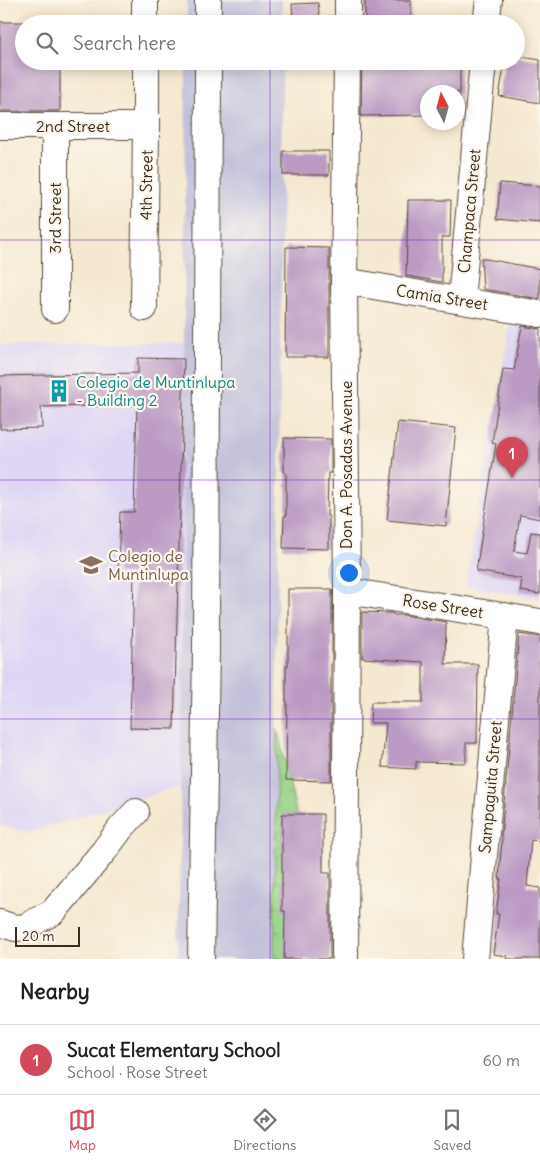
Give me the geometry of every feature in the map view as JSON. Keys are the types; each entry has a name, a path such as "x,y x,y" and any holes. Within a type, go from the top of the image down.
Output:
{"street":[{"path":"145,0 145,15"},
{"path":"208,0 208,15"},
{"path":"348,0 348,15"},
{"path":"487,15 489,0"},
{"name":"4th Street","path":"144,308 146,70"},
{"path":"200,959 206,650 208,70"},
{"name":"Don A. Posadas Avenue","path":"344,959 347,591 344,281 348,70"},
{"name":"Champaca Street","path":"461,300 482,70"},
{"name":"2nd Street","path":"0,126 146,126"},
{"name":"3rd Street","path":"55,126 55,308"},
{"name":"Camia Street","path":"344,281 540,314"},
{"name":"Rose Street","path":"347,591 540,622"},
{"name":"Sampaguita Street","path":"475,959 505,616"},
{"path":"0,923 15,928 26,927 53,912 136,812"}],"shaded area":[{"path":"187,0 282,0 282,15 187,15"},
{"path":"186,70 282,70 274,959 178,959"},
{"path":"512,314 540,320 540,598 466,586"},
{"name":"Colegio de Muntinlupa","path":"184,343 181,786 30,832 0,825 0,345"}],"green space":[{"path":"277,728 330,959 274,959"}],"building":[{"path":"365,0 411,0 411,15 365,15"},
{"path":"318,3 319,15 293,15 292,4"},
{"path":"0,22 15,22 15,70 60,70 60,111 0,111"},
{"path":"525,58 540,60 540,103 499,96 503,70 525,70"},
{"path":"362,70 460,70 460,85 420,85 420,115 361,116"},
{"path":"283,151 329,151 329,175 283,175"},
{"path":"500,183 540,186 540,223 497,219"},
{"path":"408,200 451,200 450,237 442,237 442,282 406,276"},
{"path":"286,247 329,248 329,357 285,357"},
{"path":"481,258 540,269 540,299 483,289"},
{"path":"522,326 540,329 540,519 520,515 514,551 527,553 531,532 540,533 540,594 520,591 522,579 476,571 496,444 492,443 503,369 514,370"},
{"path":"138,358 184,359 174,729 130,728 134,574 118,573 120,512 134,512 137,405 41,407 42,428 0,429 0,376 138,373"},
{"path":"398,422 456,428 446,526 387,520"},
{"path":"284,438 331,439 331,473 328,473 327,516 329,516 329,549 283,548 284,516 286,516"},
{"path":"288,589 332,589 331,781 286,780"},
{"path":"362,612 391,613 446,622 445,664 478,664 477,743 466,743 466,763 416,762 416,769 382,767 386,723 370,723 371,702 423,702 423,662 362,658"},
{"path":"519,634 540,637 540,841 531,840 527,886 540,888 540,959 506,959 507,956 493,954 499,914 496,914 501,878 499,878 501,837"},
{"path":"282,814 323,814 323,873 330,873 330,959 284,959 285,911 282,911"}],"place":[{"name":"Colegio de Muntinlupa - Building 2","path":"59,391"},
{"name":"Sucat Elementary School","path":"512,478"},
{"name":"Colegio de Muntinlupa","path":"91,565"}]}
